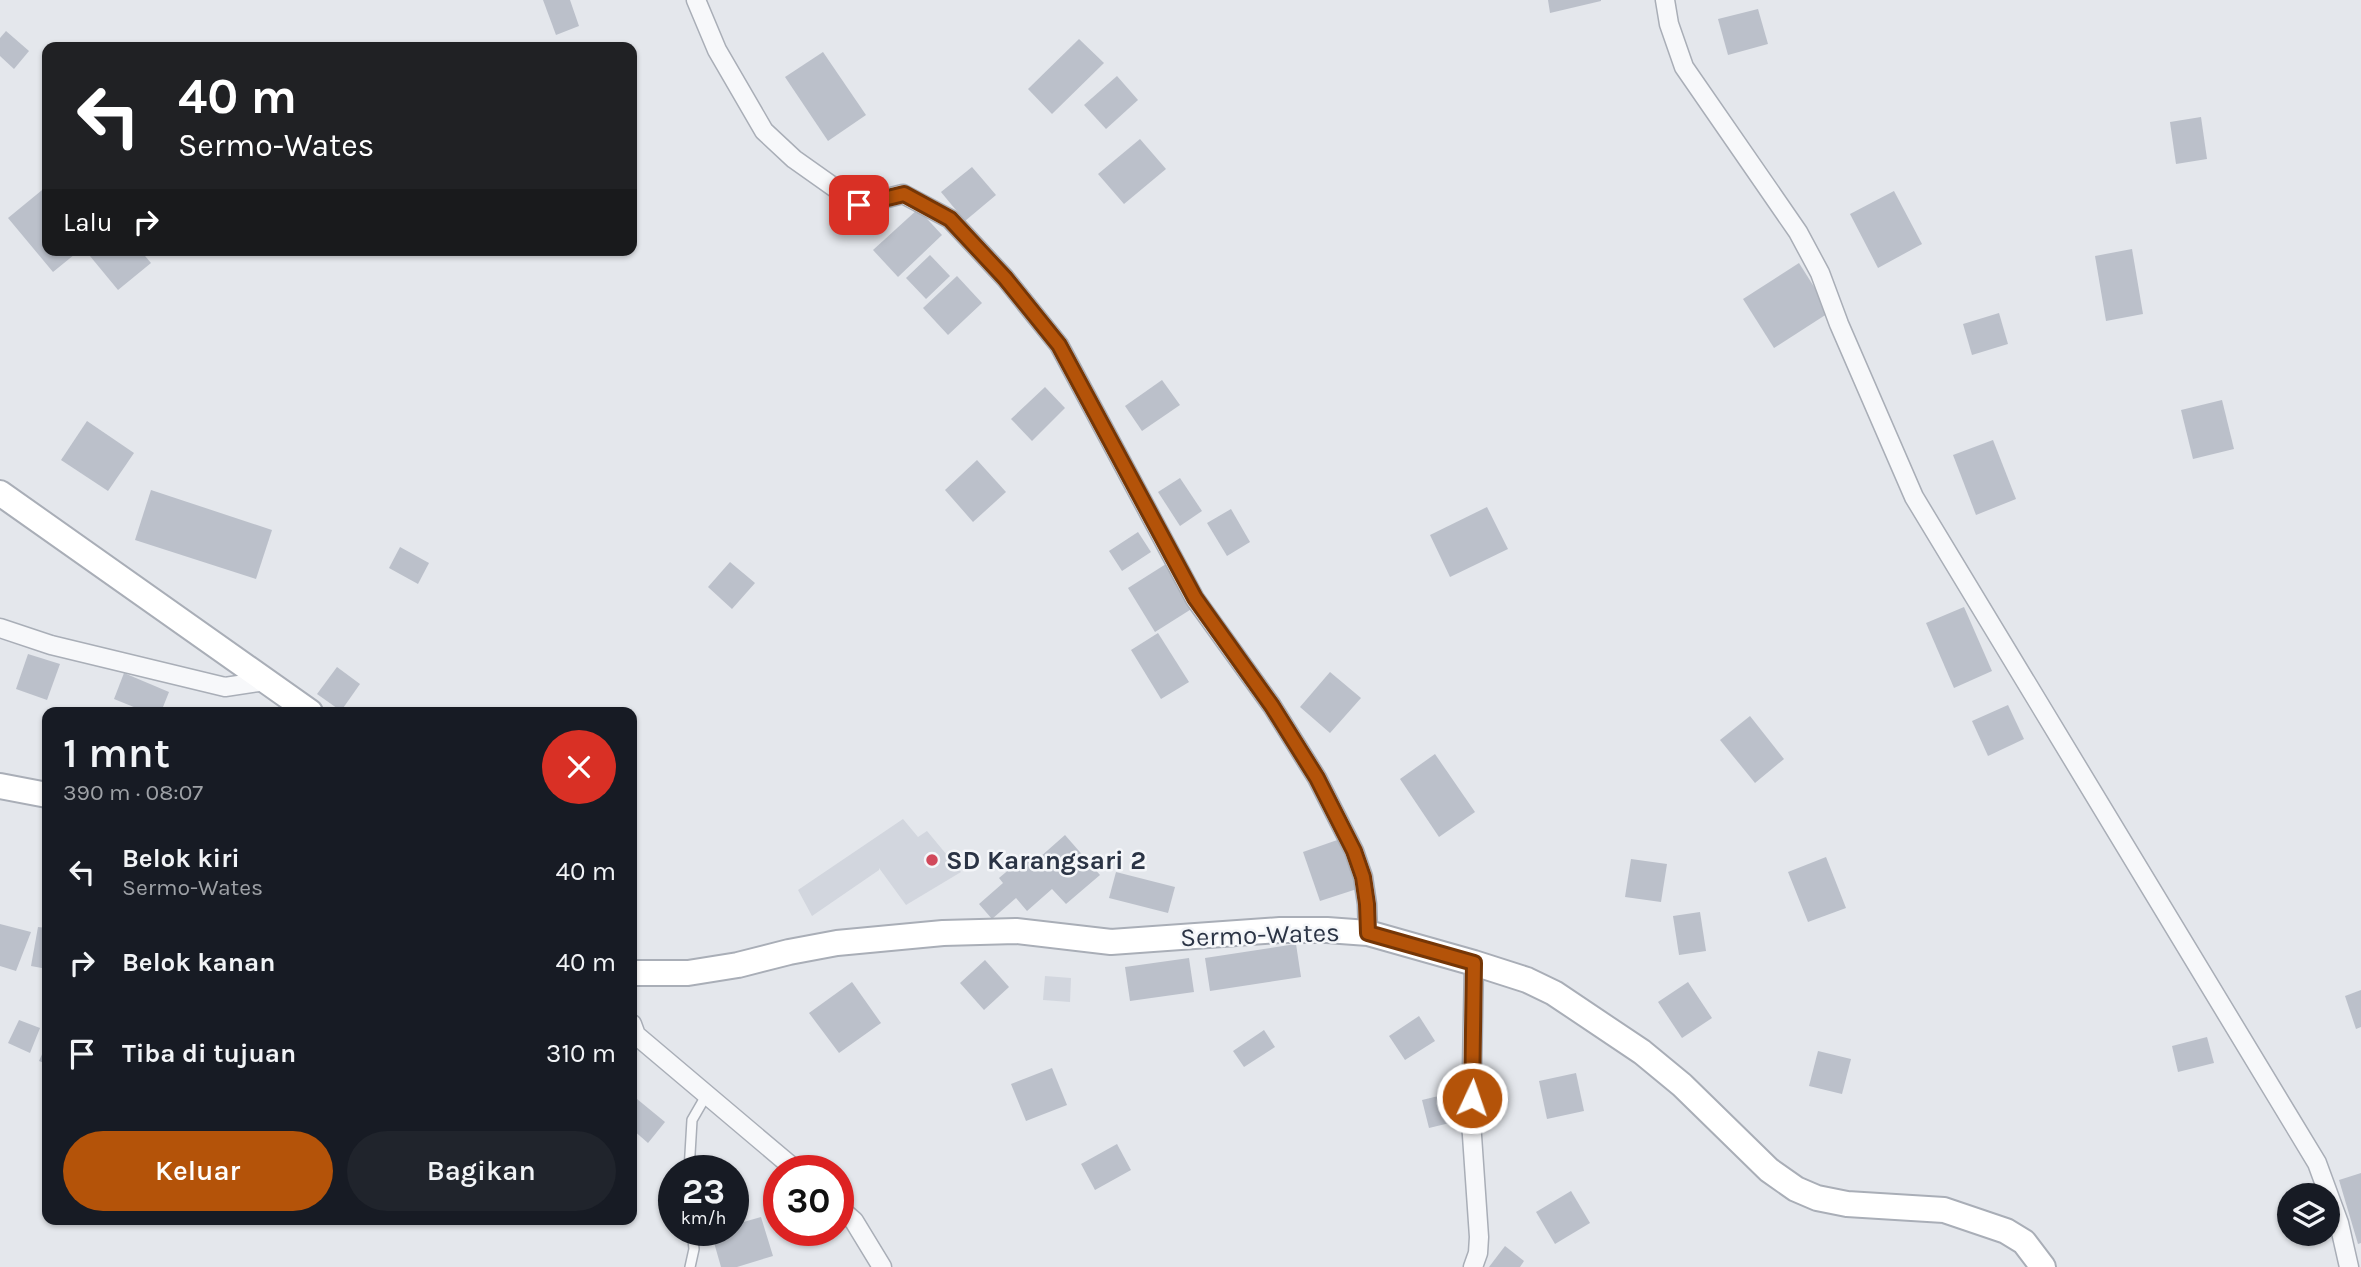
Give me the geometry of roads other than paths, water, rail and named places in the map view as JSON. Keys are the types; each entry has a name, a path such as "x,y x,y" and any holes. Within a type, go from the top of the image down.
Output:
{"main road":[{"path":"0,493 303,707"},
{"path":"0,786 42,795"},
{"name":"Sermo-Wates","path":"637,974 688,973 837,943 943,933 1016,931 1111,942 1280,930 1368,933 1474,963 1554,993 1642,1052 1682,1085 1769,1170 1796,1189 1817,1198 1847,1204 1944,1210 2006,1231 2024,1242 2043,1267"}],"street":[{"path":"696,0 717,50 764,131 784,150 859,205 904,194 950,219 1005,278 1059,345 1195,598 1272,706 1317,778 1354,851 1365,890 1368,933"},
{"path":"1665,0 1669,24 1684,66 1705,101 1798,232 1819,273 1914,497 2317,1163 2339,1223 2349,1267"},
{"path":"0,628 51,645 225,687 266,681"},
{"path":"1473,1267 1478,1253 1479,1237 1471,1121 1474,963"},
{"path":"637,1036 778,1155"},
{"path":"854,1221 882,1267"}],"lane":[{"path":"690,1155 692,1120 707,1094"},
{"path":"690,1267 694,1246"}],"place":[{"name":"SD Karangsari 2","path":"932,860"}]}
